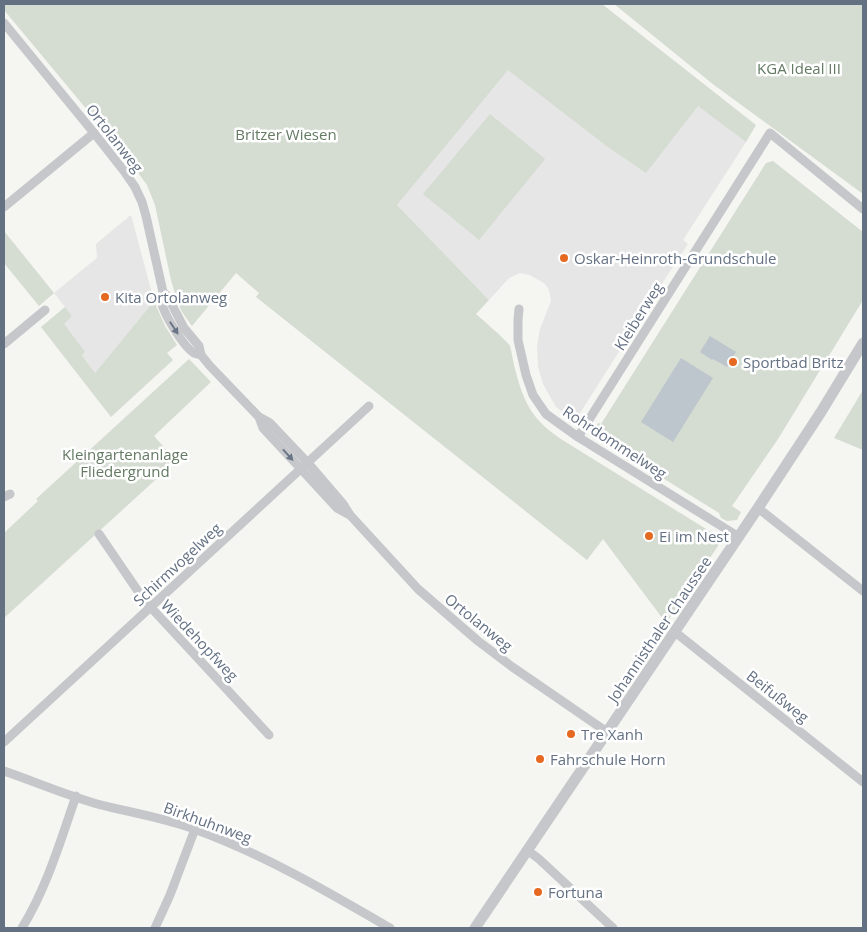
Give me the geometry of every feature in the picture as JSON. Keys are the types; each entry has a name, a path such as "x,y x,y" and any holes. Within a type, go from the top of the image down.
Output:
{"street":[{"name":"Ortolanweg","path":"4,23 7,34 94,133 124,170 135,187 142,202 163,292 168,297 184,328 199,346 201,355 259,417 264,428 305,466 337,508 350,515 418,589 478,641 511,666 607,732"},
{"path":"4,208 94,133"},
{"name":"Kleiberweg","path":"578,437 770,133 863,209"},
{"name":"Rohrdommelweg","path":"519,309 518,340 526,375 533,395 546,414 578,437 739,537"},
{"path":"4,344 45,310"},
{"name":"Johannisthaler Chaussee","path":"475,928 739,537 821,412 863,343"},
{"name":"Schirmvogelweg","path":"4,742 369,406"},
{"path":"758,508 863,591"},
{"name":"Wiedehopfweg","path":"99,534 144,600 269,735"},
{"name":"Beifußweg","path":"675,632 863,782"},
{"name":"Birkhuhnweg","path":"4,771 100,804 168,820 229,842 264,858 390,928"},
{"path":"22,928 48,878 76,796"},
{"path":"155,928 170,895 195,829"},
{"path":"527,850 613,928"}],"shaded area":[{"name":"Oskar-Heinroth-Grundschule","path":"508,69 605,145 698,105 746,142 683,240 688,244 575,421 556,407 543,384 538,367 537,346 540,329 551,301 548,288 544,283 530,275 520,273 509,278 489,300 397,205"},
{"name":"Kita Ortolanweg","path":"131,215 154,301 95,373 82,354 84,352 63,324 72,316 54,293 97,258 96,244"},
{"path":"710,336 736,352 727,367 700,352"},
{"path":"681,358 713,378 673,442 641,422"}],"green space":[{"name":"Britzer Wiesen","path":"4,4 602,4 756,125 746,142 698,106 646,173 605,145 508,70 397,205 489,300 476,314 510,346 522,392 537,419 553,434 719,537 720,543 666,623 603,539 587,560 256,297 259,293 236,273 192,326 182,312 177,300 155,205 147,185 128,159 4,10"},
{"name":"KGA Ideal III","path":"614,4 863,4 863,194 714,85"},
{"path":"490,114 545,159 479,240 423,194"},
{"name":"Sportbad Britz","path":"773,161 863,232 863,300 778,439 732,506 741,512 737,520 727,521 721,518 719,513 592,434 598,423 601,424 766,163"},
{"path":"4,231 54,293 39,306 4,263"},
{"path":"154,301 165,326 177,345 167,353 173,360 111,417 41,327 65,307 72,316 64,324 85,352 82,355 95,373"},
{"name":"Kleingartenanlage Fliedergrund","path":"189,359 211,382 154,436 176,461 4,618 4,533 38,501 36,499"},
{"path":"863,390 863,450 834,438"}],"place":[{"name":"Oskar-Heinroth-Grundschule","path":"564,258"},
{"name":"Kita Ortolanweg","path":"105,297"},
{"name":"Sportbad Britz","path":"733,362"},
{"name":"Ei im Nest","path":"649,536"},
{"name":"Tre Xanh","path":"571,734"},
{"name":"Fahrschule Horn","path":"540,759"},
{"name":"Fortuna","path":"538,892"}]}
